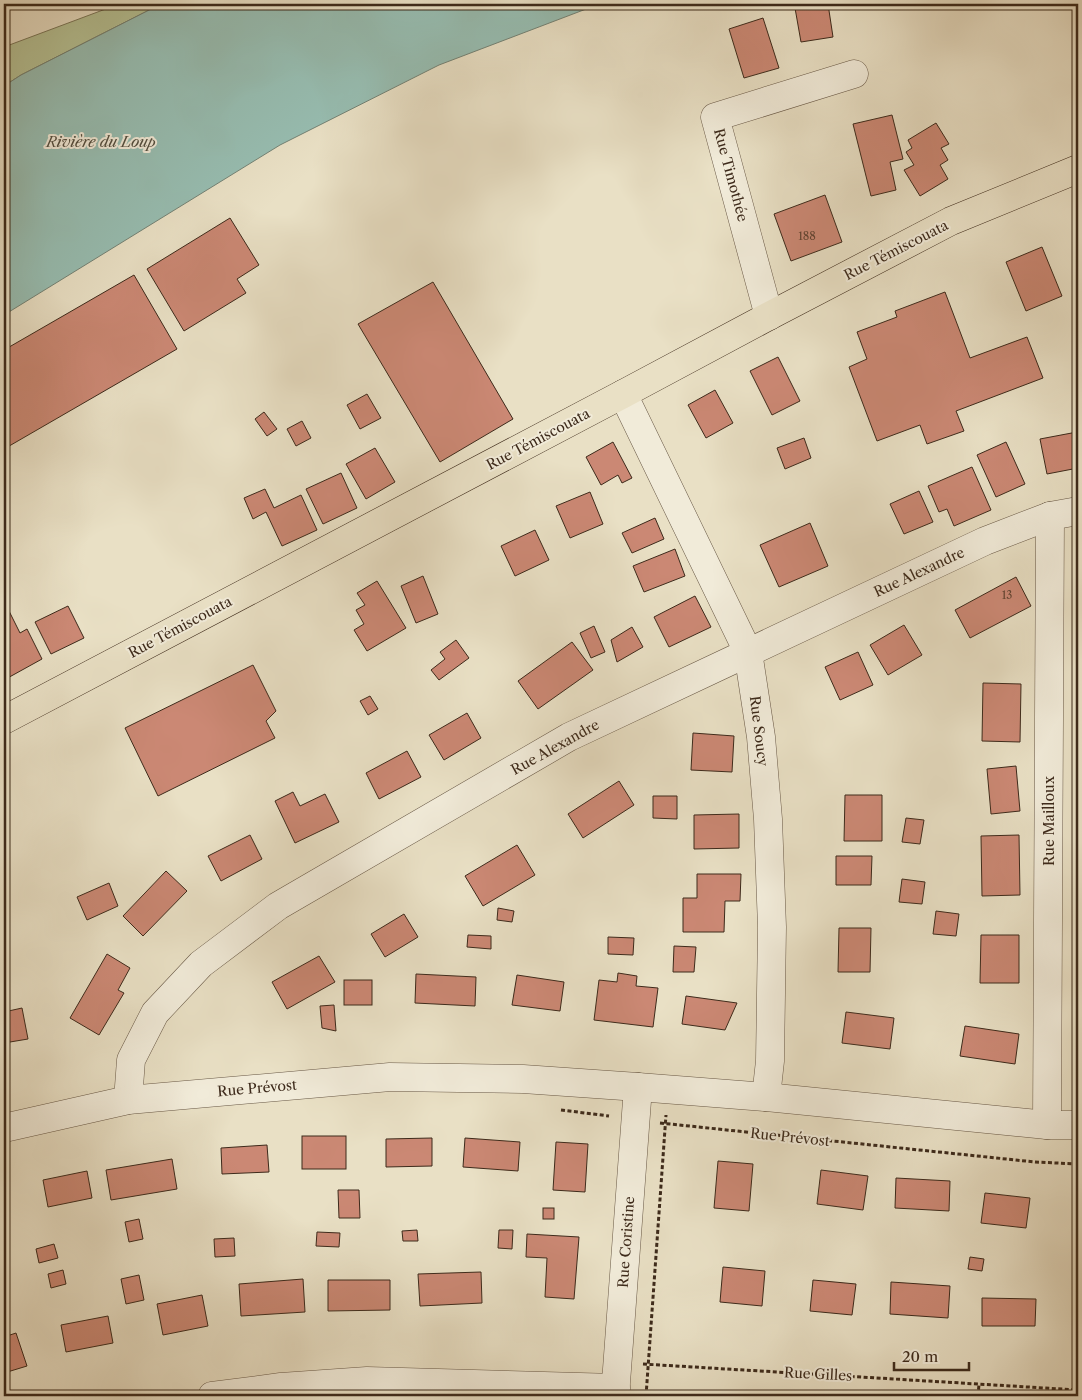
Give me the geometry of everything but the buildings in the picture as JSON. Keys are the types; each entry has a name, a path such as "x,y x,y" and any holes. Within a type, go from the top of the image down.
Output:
{"main road":[{"name":"Rue Témiscouata","path":"4,720 951,221 1078,168"}],"street":[{"name":"Rue Timothée","path":"769,316 715,117 854,74"},
{"name":"Rue Soucy","path":"623,394 748,652 761,737 769,848 772,927 770,1061 766,1097"},
{"name":"Rue Alexandre","path":"128,1100 131,1060 155,1012 201,964 278,906 569,737 985,541 1050,516 1078,511"},
{"name":"Rue Mailloux","path":"1047,1125 1050,516"},
{"name":"Rue Prévost","path":"4,1128 128,1100 390,1077 523,1079 668,1089 1047,1125 1078,1125"},
{"name":"Rue Coristine","path":"616,1382 638,1087"},
{"path":"212,1396 281,1387 367,1381 616,1382"}],"path":[{"path":"646,1396 668,1089"},
{"name":"Rue Prévost","path":"557,1110 666,1124 1035,1162 1078,1164"},
{"name":"Rue Gilles","path":"616,1382 648,1364 1078,1390"},
{"path":"978,1396 979,1384"}],"green space":[{"path":"119,4 161,4 21,75 4,86 4,47"}],"water":[{"name":"Rivière du Loup","path":"161,4 607,4 594,6 439,65 280,145 4,315 4,86 21,75"}]}
